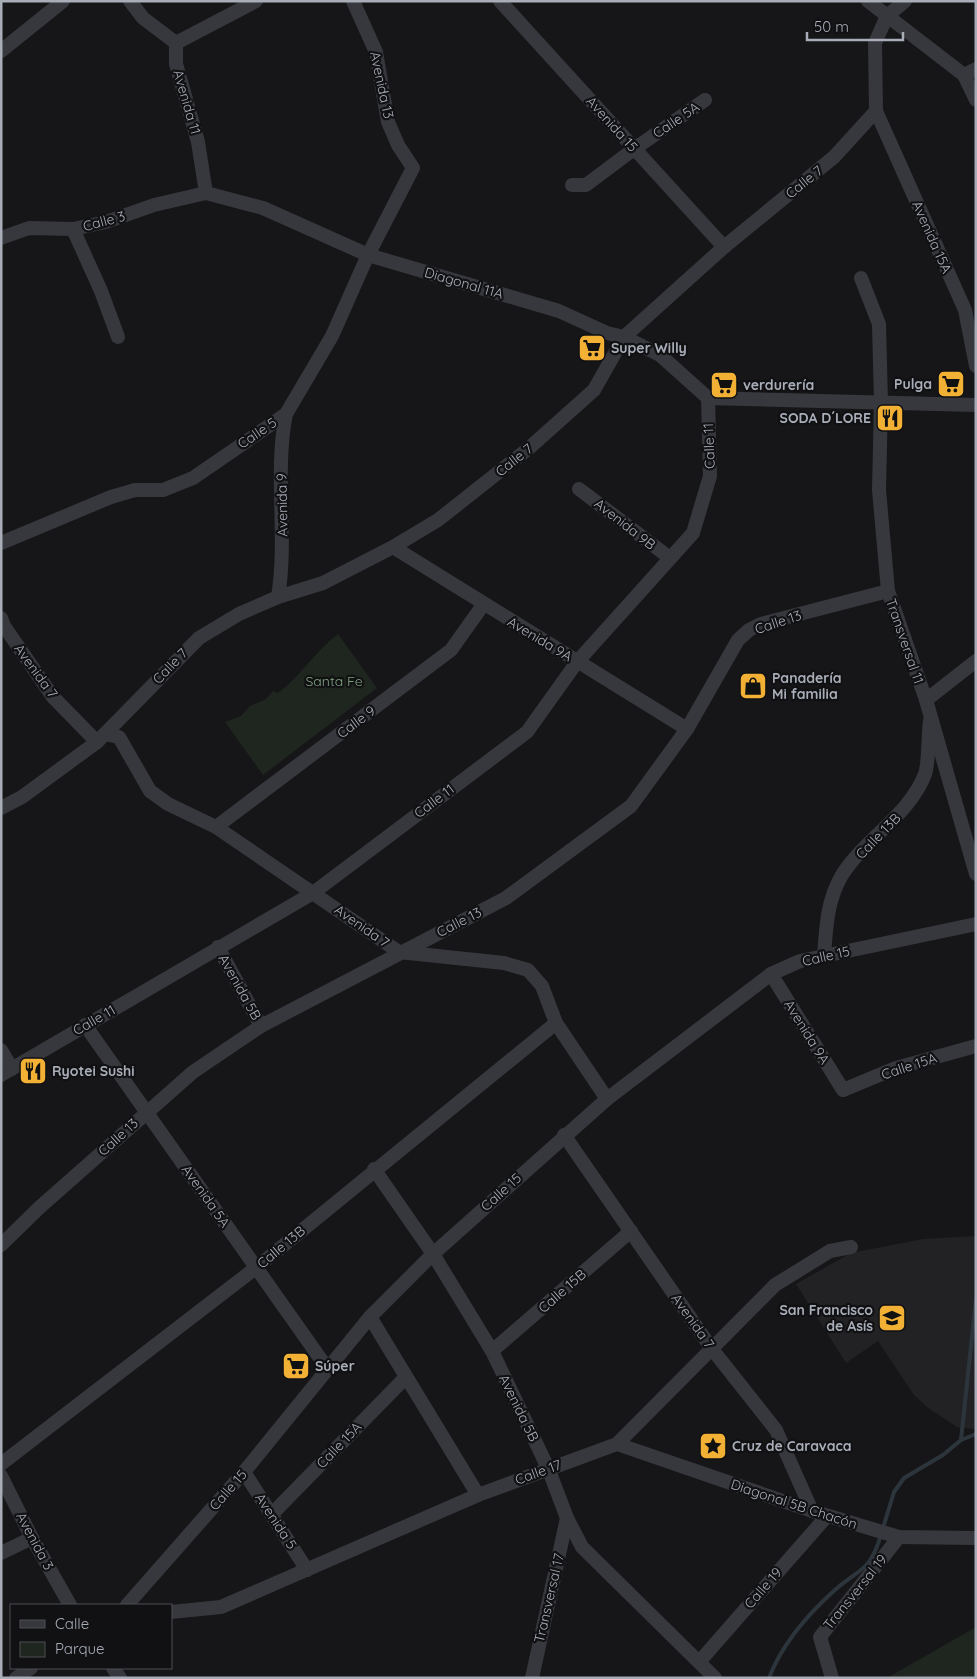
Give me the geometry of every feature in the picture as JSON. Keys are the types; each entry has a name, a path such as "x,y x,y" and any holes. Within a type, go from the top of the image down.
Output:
{"street":[{"path":"1,51 63,1"},
{"path":"130,1 143,18 176,43 256,1"},
{"name":"Avenida 13","path":"353,1 376,52 388,122 398,145 413,168"},
{"name":"Avenida 15","path":"500,1 724,247"},
{"path":"868,1 970,72 976,100"},
{"path":"876,112 875,43 887,16 905,1"},
{"name":"Avenida 11","path":"176,43 176,64 198,142 206,193"},
{"name":"Calle 5A","path":"572,185 586,185 634,149 706,100"},
{"name":"Calle 7","path":"1,808 22,797 101,738 198,638 239,614 278,597 322,583 393,547 438,520 528,449 594,390 624,337 724,247 834,157 876,112"},
{"name":"Avenida 15A","path":"876,112 965,310 976,366"},
{"name":"Calle 5","path":"1,543 111,497 135,490 163,490 192,478 286,414 332,336 368,256 413,168"},
{"name":"Calle 3","path":"1,238 28,228 73,229 106,222 154,205 206,193"},
{"name":"Diagonal 11A","path":"206,193 263,208 368,256 559,311 607,333 624,337 660,355 708,398"},
{"path":"73,229 101,291 118,337"},
{"path":"861,278 879,324 881,402"},
{"path":"708,398 976,405"},
{"name":"Calle 11","path":"6,1072 313,893 527,732 577,662 692,533 710,476 708,398"},
{"name":"Transversal 11","path":"881,402 879,490 888,591 931,715 976,874"},
{"name":"Avenida 9","path":"278,597 283,565 281,437 286,414"},
{"name":"Avenida 9B","path":"580,489 670,558"},
{"name":"Avenida 9A","path":"393,547 483,605 687,729"},
{"name":"Calle 13","path":"1,1245 146,1112 193,1072 261,1026 399,952 506,898 631,806 687,729 738,640 749,630 761,624 888,591"},
{"name":"Calle 9","path":"216,827 451,650 483,605"},
{"name":"Avenida 7","path":"1,618 4,626 53,697 101,738 119,737 150,791 168,804 216,827 399,952 504,963 528,970 542,986 556,1023 606,1099"},
{"path":"926,700 975,663"},
{"name":"Calle 13B","path":"824,956 828,907 843,874 903,810 926,773 931,715"},
{"name":"Calle 15","path":"130,1604 142,1599 370,1317 433,1254 606,1099 771,974 800,961 976,924"},
{"name":"Avenida 5B","path":"218,948 261,1026"},
{"name":"Avenida 9A","path":"771,974 843,1090"},
{"name":"Calle 13B","path":"1,1464 257,1267 374,1169 556,1023"},
{"name":"Avenida 5A","path":"85,1025 327,1368"},
{"name":"Calle 15A","path":"843,1090 896,1068 976,1046"},
{"path":"1,1050 6,1072"},
{"name":"Avenida 7","path":"564,1135 712,1348 776,1430 812,1511"},
{"name":"Avenida 5B","path":"374,1169 433,1254 492,1351 548,1468 567,1518 582,1547 700,1661 715,1678"},
{"name":"Calle 15B","path":"492,1351 631,1231"},
{"name":"Calle 17","path":"172,1612 221,1607 478,1495 617,1444 775,1285 830,1251 851,1247"},
{"path":"370,1317 478,1495"},
{"name":"Calle 15A","path":"272,1514 406,1377"},
{"name":"Diagonal 5B Chacón","path":"617,1444 827,1516 899,1537 976,1538"},
{"name":"Avenida 5","path":"244,1472 307,1570"},
{"name":"Avenida 3","path":"1,1476 32,1538 69,1604"},
{"name":"Calle 19","path":"700,1661 827,1516"},
{"name":"Transversal 17","path":"532,1678 567,1518"},
{"name":"Transversal 19","path":"832,1678 820,1637 899,1537"},
{"path":"1,1553 32,1538"},
{"path":"16,1678 30,1669"}],"shaded area":[{"name":"San Francisco de Asís","path":"976,1236 976,1429 974,1429 957,1427 927,1407 914,1395 878,1341 846,1363 796,1284 851,1253 923,1239"}],"green space":[{"name":"Santa Fe","path":"338,634 377,688 263,775 225,722 241,716 250,706 266,699 273,691 278,693"},
{"path":"976,1627 976,1678 887,1678"}],"waterway":[{"path":"961,1440 976,1299"},
{"path":"883,1528 894,1492 904,1478 943,1455 961,1440 976,1434"},
{"path":"769,1678 781,1653 797,1630 826,1598 864,1568 873,1556 881,1535"}],"place":[{"name":"Super Willy","path":"592,348"},
{"name":"Pulga","path":"951,384"},
{"name":"verdurería","path":"724,385"},
{"name":"SODA D´LORE","path":"890,418"},
{"name":"Panadería Mi familia","path":"753,686"},
{"name":"Ryotei Sushi","path":"33,1071"},
{"name":"San Francisco de Asís","path":"892,1318"},
{"name":"Súper","path":"296,1366"},
{"name":"Cruz de Caravaca","path":"713,1446"}]}
